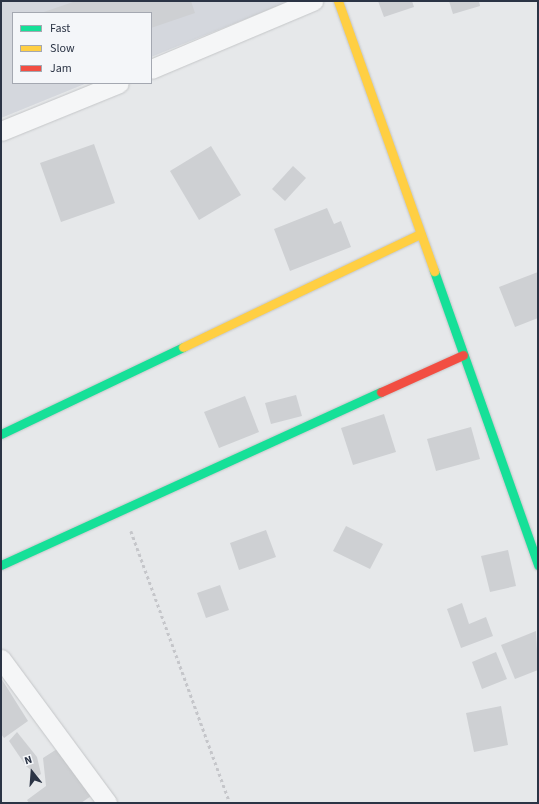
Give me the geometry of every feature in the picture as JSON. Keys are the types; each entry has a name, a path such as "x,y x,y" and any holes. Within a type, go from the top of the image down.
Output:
{"street":[{"path":"152,69 312,1"},
{"path":"338,1 538,565"},
{"path":"1,131 117,84"},
{"path":"1,434 420,234"},
{"path":"1,565 463,355"},
{"path":"1,659 107,803"}],"path":[{"path":"123,510 230,803"}],"shaded area":[{"path":"1,1 290,1 152,57 152,12 12,12 12,84 85,84 1,118"}],"building":[{"path":"76,1 191,1 195,13 152,28 152,12 44,12"},
{"path":"378,1 412,1 414,7 384,17"},
{"path":"449,1 479,1 480,6 453,14"},
{"path":"94,144 115,203 61,222 40,163"},
{"path":"211,146 241,195 199,220 170,171"},
{"path":"293,166 306,178 285,201 272,189"},
{"path":"327,208 334,224 341,221 351,247 290,271 274,229"},
{"path":"538,272 538,318 515,327 499,287"},
{"path":"296,395 302,416 271,424 265,403"},
{"path":"245,396 259,432 219,448 204,412"},
{"path":"384,414 396,452 353,465 341,428"},
{"path":"471,427 480,459 436,471 427,439"},
{"path":"346,526 383,544 370,569 333,551"},
{"path":"266,530 276,557 239,570 230,543"},
{"path":"508,550 516,586 490,592 481,556"},
{"path":"220,585 229,610 206,618 197,593"},
{"path":"462,603 469,624 486,617 493,636 461,648 447,609"},
{"path":"536,631 538,670 515,679 501,645"},
{"path":"496,652 507,679 482,689 472,662"},
{"path":"1,678 28,721 4,738 1,734"},
{"path":"501,706 508,745 474,752 466,713"},
{"path":"17,732 37,757 41,774 38,776 26,766 9,741"},
{"path":"57,749 94,794 81,803 29,803 27,800 46,786 43,758"}],"traffic: fast":[{"path":"434,271 538,565"},
{"path":"1,434 183,347"},
{"path":"1,565 381,392"}],"traffic: slow":[{"path":"338,1 434,271"},
{"path":"183,347 420,234"}],"traffic: jam":[{"path":"381,392 463,355"}]}
